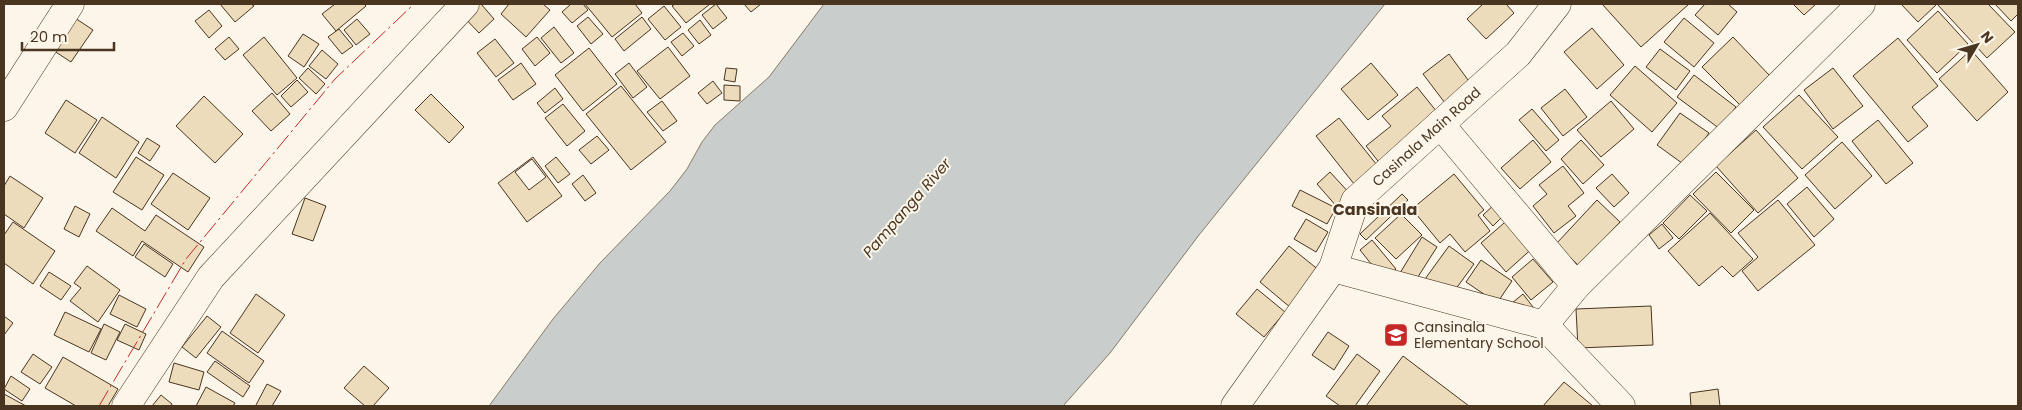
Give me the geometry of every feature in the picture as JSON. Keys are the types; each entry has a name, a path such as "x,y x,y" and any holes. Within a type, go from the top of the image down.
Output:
{"street":[{"path":"4,107 70,4"},
{"path":"126,406 210,277 465,4"},
{"name":"Casinala Main Road","path":"1235,406 1333,268 1355,201 1518,54 1557,4"},
{"path":"1544,325 1576,286 1861,4"},
{"path":"1440,124 1576,286"},
{"path":"1333,268 1544,325 1621,406"}],"water":[{"name":"Pampanga River","path":"824,4 1385,4 1199,235 1110,353 1063,406 489,406 553,319 600,263 670,191 687,169 702,142 715,125 769,77"}],"building":[{"path":"220,4 251,4 254,6 235,22"},
{"path":"335,4 364,4 366,6 336,31 322,14"},
{"path":"470,4 481,4 494,19 479,33 460,13"},
{"path":"509,4 543,4 550,10 526,37 501,14"},
{"path":"571,4 583,4 588,10 572,23 562,12"},
{"path":"585,4 635,4 642,13 612,37"},
{"path":"675,4 710,4 686,23 672,6"},
{"path":"716,4 727,18 713,29 702,15"},
{"path":"744,4 761,4 751,12"},
{"path":"1483,4 1506,4 1514,13 1486,39 1467,19"},
{"path":"1602,4 1689,4 1641,47"},
{"path":"1705,4 1728,4 1737,12 1718,35 1695,15"},
{"path":"1793,4 1816,4 1804,15"},
{"path":"1901,4 1937,4 1918,22"},
{"path":"1937,4 1988,4 2015,32 1987,58"},
{"path":"1995,4 2018,4 2018,14 2011,21"},
{"path":"664,6 681,27 665,40 648,19"},
{"path":"209,10 222,26 209,38 195,21"},
{"path":"1938,11 1968,44 1937,73 1907,40"},
{"path":"66,12 93,30 71,62 45,45"},
{"path":"588,17 603,34 591,44 577,26"},
{"path":"642,17 651,29 624,51 615,39"},
{"path":"1684,18 1714,43 1694,67 1664,42"},
{"path":"357,19 370,34 356,45 344,30"},
{"path":"700,20 711,35 699,44 688,30"},
{"path":"554,27 574,53 561,63 541,38"},
{"path":"1592,28 1624,65 1597,89 1564,52"},
{"path":"339,29 353,46 342,54 328,37"},
{"path":"683,33 694,46 682,56 671,42"},
{"path":"303,34 319,44 304,67 288,56"},
{"path":"229,37 239,49 225,60 215,49"},
{"path":"264,37 297,78 277,95 243,55"},
{"path":"537,37 550,53 535,66 522,49"},
{"path":"1733,37 1770,76 1740,105 1702,67"},
{"path":"1898,38 1938,86 1912,107 1928,126 1908,142 1853,76"},
{"path":"495,39 514,63 496,77 477,53"},
{"path":"668,47 690,76 660,99 637,71"},
{"path":"589,48 617,84 583,111 555,75"},
{"path":"1660,49 1690,71 1676,90 1646,67"},
{"path":"322,50 338,64 326,79 309,66"},
{"path":"1971,50 2008,92 1977,121 1939,79"},
{"path":"1449,54 1471,84 1445,103 1423,74"},
{"path":"521,63 536,84 513,100 498,80"},
{"path":"629,63 647,87 633,98 615,74"},
{"path":"1371,63 1398,95 1368,120 1341,89"},
{"path":"1635,66 1677,103 1652,132 1610,95"},
{"path":"308,68 325,84 316,94 299,78"},
{"path":"726,68 737,69 735,82 724,80"},
{"path":"1833,68 1863,106 1833,129 1804,90"},
{"path":"1694,75 1736,107 1720,129 1677,97"},
{"path":"297,80 308,92 291,107 281,96"},
{"path":"713,81 722,93 707,104 698,93"},
{"path":"724,85 740,86 740,101 724,100"},
{"path":"621,86 666,142 631,170 586,114"},
{"path":"1417,87 1441,117 1382,166 1366,146 1391,126 1382,116"},
{"path":"555,88 563,99 545,113 537,103"},
{"path":"1565,89 1587,117 1563,136 1541,108"},
{"path":"272,93 290,114 271,131 252,111"},
{"path":"431,94 464,127 449,143 415,110"},
{"path":"1799,95 1838,137 1802,169 1763,127"},
{"path":"204,96 243,134 215,163 176,126"},
{"path":"66,100 97,120 75,153 45,133"},
{"path":"662,101 677,121 663,131 647,112"},
{"path":"1611,101 1634,129 1601,157 1577,130"},
{"path":"563,104 585,131 567,146 545,118"},
{"path":"1532,109 1559,140 1546,151 1519,120"},
{"path":"1680,113 1709,133 1686,166 1657,145"},
{"path":"102,117 139,142 116,178 79,153"},
{"path":"1339,118 1381,170 1358,189 1316,136"},
{"path":"1878,120 1913,163 1886,184 1852,141"},
{"path":"1756,130 1798,178 1758,213 1716,166"},
{"path":"597,136 609,150 591,164 579,150"},
{"path":"147,138 160,146 150,161 138,153"},
{"path":"1533,140 1551,162 1520,189 1501,168"},
{"path":"1581,140 1604,165 1583,184 1561,159"},
{"path":"1842,142 1872,176 1835,209 1805,175"},
{"path":"136,157 164,175 142,210 113,192"},
{"path":"533,157 562,196 527,222 498,183","holes":["532,159 546,177 529,190 515,172"]},
{"path":"556,157 570,174 558,183 545,166"},
{"path":"1563,166 1584,193 1568,206 1576,216 1554,233 1533,206 1547,194 1539,185"},
{"path":"1330,172 1352,196 1338,208 1317,184"},
{"path":"1716,172 1754,210 1731,233 1693,194"},
{"path":"173,173 210,198 188,230 151,204"},
{"path":"1454,174 1484,210 1478,215 1490,231 1465,252 1450,234 1440,243 1412,209"},
{"path":"1612,174 1629,193 1614,207 1596,188"},
{"path":"583,175 596,193 585,201 572,184"},
{"path":"10,176 43,198 24,228 4,214 4,186"},
{"path":"1807,187 1834,219 1814,237 1787,204"},
{"path":"1300,190 1336,208 1327,224 1292,206"},
{"path":"1402,194 1408,200 1366,240 1360,234"},
{"path":"1690,195 1707,211 1679,239 1663,223"},
{"path":"305,198 326,206 313,241 292,234"},
{"path":"1597,200 1620,222 1579,266 1556,244"},
{"path":"1778,200 1815,245 1758,291 1742,271 1758,257 1738,233"},
{"path":"1496,203 1506,213 1493,226 1483,215"},
{"path":"75,206 90,214 79,237 64,229"},
{"path":"112,208 145,231 156,215 204,247 188,272 142,241 133,256 96,231"},
{"path":"1710,213 1753,259 1733,277 1722,266 1699,286 1668,251"},
{"path":"1401,214 1422,235 1396,259 1375,238"},
{"path":"1511,217 1536,245 1506,272 1481,243"},
{"path":"1306,219 1328,232 1316,252 1294,239"},
{"path":"13,222 55,251 33,284 4,263 4,235"},
{"path":"1662,224 1673,238 1659,249 1649,235"},
{"path":"1422,237 1437,247 1414,283 1400,273"},
{"path":"1372,240 1396,269 1384,280 1360,250"},
{"path":"144,244 173,264 165,277 135,257"},
{"path":"1289,246 1320,271 1291,308 1260,282"},
{"path":"1449,246 1474,264 1450,297 1425,279"},
{"path":"1533,259 1553,282 1531,300 1512,277"},
{"path":"1481,260 1512,281 1497,303 1466,282"},
{"path":"87,266 120,290 98,322 70,301 81,288 74,283"},
{"path":"49,272 71,286 61,300 40,286"},
{"path":"1257,289 1285,312 1264,337 1236,314"},
{"path":"256,294 285,315 258,353 230,333"},
{"path":"1523,294 1533,307 1523,316 1512,303"},
{"path":"119,295 146,309 137,327 110,314"},
{"path":"1651,306 1653,345 1578,348 1576,309"},
{"path":"65,312 101,329 89,352 54,335"},
{"path":"4,316 13,323 4,335"},
{"path":"207,316 221,327 196,358 182,347"},
{"path":"104,324 120,332 106,360 91,353"},
{"path":"125,324 146,334 139,350 117,340"},
{"path":"222,331 264,361 249,383 207,353"},
{"path":"1328,332 1349,346 1334,370 1312,355"},
{"path":"33,354 52,367 40,384 21,372"},
{"path":"1357,354 1380,371 1355,406 1340,406 1326,396"},
{"path":"1403,356 1469,406 1366,406"},
{"path":"63,357 118,389 108,406 76,406 45,388"},
{"path":"215,361 250,386 243,397 207,372"},
{"path":"174,363 204,372 199,390 169,382"},
{"path":"364,366 389,388 373,406 365,406 344,388"},
{"path":"11,376 30,389 22,401 4,389"},
{"path":"1564,382 1593,406 1543,406"},
{"path":"267,384 281,391 272,406 258,406 256,405"},
{"path":"206,387 235,403 233,406 196,406"},
{"path":"1718,389 1720,406 1691,406 1690,393"},
{"path":"4,394 26,406 4,406"},
{"path":"161,395 172,404 171,406 152,406"}],"power":[{"path":"99,406 186,259 335,79 414,4"}],"place":[{"name":"Cansinala Elementary School","path":"1396,335"}],"district":[{"name":"Cansinala","path":"1375,209"}]}
